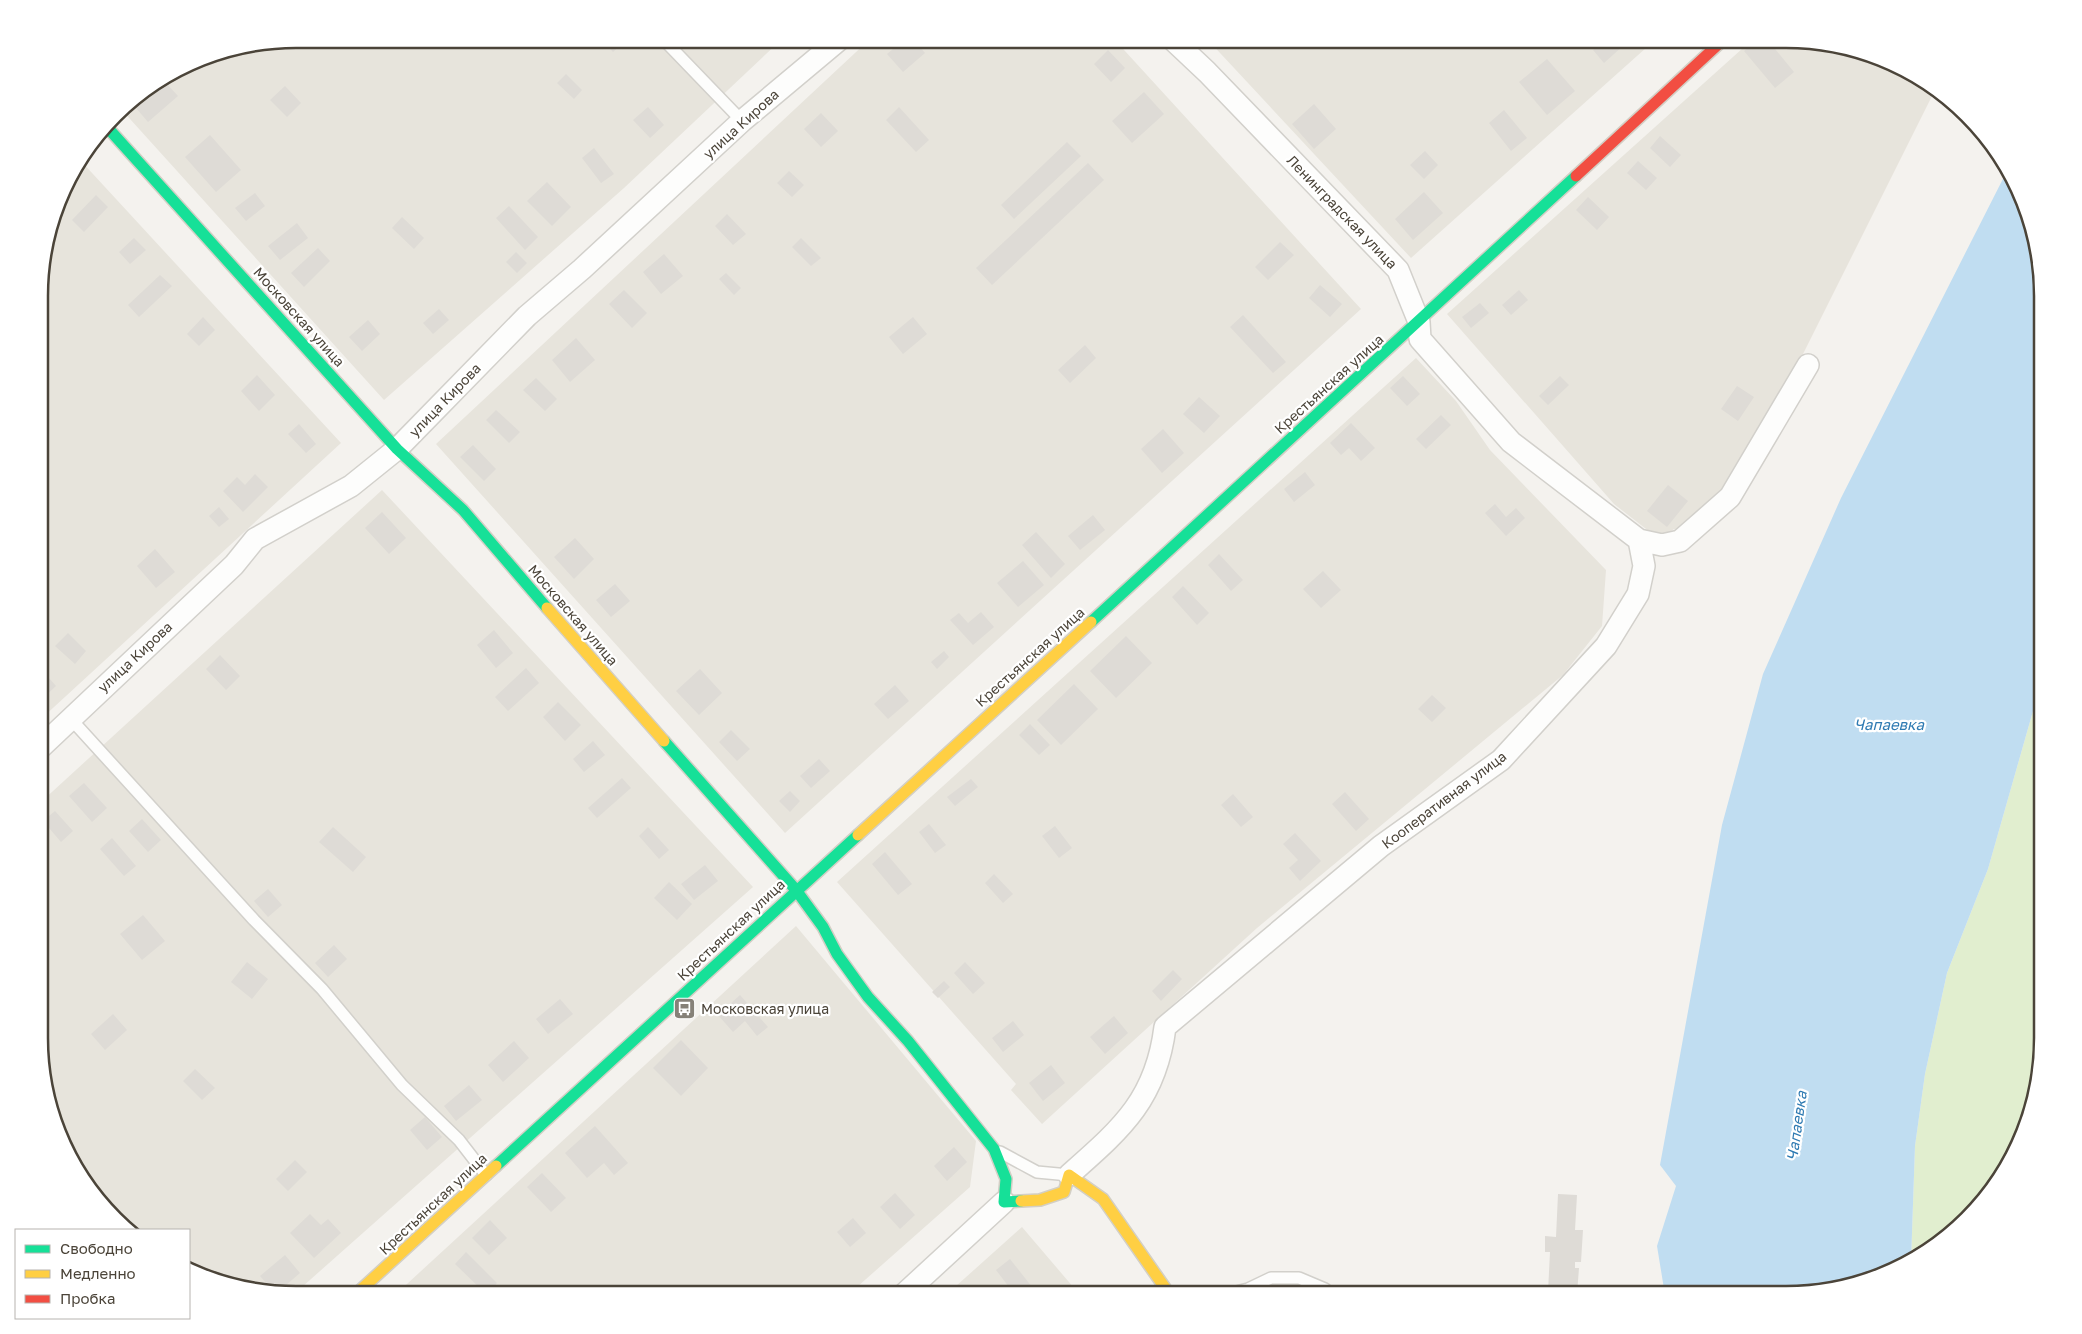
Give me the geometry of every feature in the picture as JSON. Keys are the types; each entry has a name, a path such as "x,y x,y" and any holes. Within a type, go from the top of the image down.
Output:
{"street":[{"name":"улица Кирова","path":"48,741 234,565 255,539 350,486 397,449 527,316 582,269 742,121 829,48"},
{"name":"Ленинградская улица","path":"1182,48 1398,270 1419,322 1420,339 1511,442 1639,540"},
{"name":"Крестьянская улица","path":"366,1286 796,890 1419,322 1714,48"},
{"name":"Московская улица","path":"110,131 397,449 463,510 589,657 796,890 823,927 837,954 868,997 908,1041 994,1148 1006,1179 1004,1202"},
{"path":"1639,540 1662,545 1680,541 1730,497 1808,365"},
{"name":"Кооперативная улица","path":"1069,1175 1115,1134 1141,1102 1157,1068 1165,1026 1381,846 1501,760 1606,646 1638,594 1644,566 1639,540"},
{"path":"913,1286 1004,1202 1040,1200 1064,1192 1069,1175 1103,1199 1164,1286"}],"lane":[{"path":"672,48 742,121"},
{"path":"70,718 254,920 322,989 402,1085 459,1140 486,1175"},
{"path":"994,1148 1037,1172 1069,1175"},
{"path":"1254,1286 1271,1278 1299,1278 1318,1286"}],"shaded area":[{"path":"279,48 772,48 624,188 384,400 126,115 132,109 158,89 200,66 247,52"},
{"path":"860,48 1122,48 1361,309 785,833 436,444"},
{"path":"1215,48 1646,48 1411,258"},
{"path":"1743,48 1803,48 1835,52 1882,66 1932,95 1793,374 1717,499 1678,533 1674,529 1659,539 1614,504 1447,314"},
{"path":"85,165 341,443 48,713 48,279 56,231 66,200"},
{"path":"1416,358 1456,401 1490,450 1606,570 1602,626 1563,675 1257,928 1042,1124 1011,1090 1016,1084 837,882"},
{"path":"382,490 753,887 303,1286 279,1286 247,1282 200,1268 190,1263 190,1229 137,1229 120,1214 99,1190 81,1163 66,1134 52,1087 48,1055 48,796"},
{"path":"796,926 976,1141 970,1187 858,1286 405,1286"},
{"path":"1022,1227 1072,1286 956,1286"}],"green space":[{"path":"2034,708 2034,1055 2030,1087 2016,1134 2001,1163 1983,1190 1950,1225 1911,1253 1915,1146 1925,1074 1947,973 1988,869"}],"water":[{"name":"Чапаевка","path":"2004,177 2016,200 2026,231 2034,279 2034,708 1988,869 1947,973 1925,1074 1915,1146 1911,1253 1882,1268 1835,1282 1803,1286 1664,1286 1657,1246 1676,1186 1660,1165 1722,825 1763,674 1841,498"}],"building":[{"path":"609,48 617,48 613,52"},
{"path":"894,48 921,48 925,53 903,72 887,54"},
{"path":"1596,48 1621,48 1604,63 1593,50"},
{"path":"1748,48 1774,48 1794,72 1775,88 1744,51"},
{"path":"1108,50 1125,68 1111,82 1094,64"},
{"path":"1547,59 1575,91 1547,115 1519,82"},
{"path":"566,74 582,90 574,99 557,83"},
{"path":"167,84 178,96 148,122 136,108"},
{"path":"285,86 301,103 287,117 270,100"},
{"path":"1144,92 1164,114 1132,143 1112,121"},
{"path":"1314,104 1336,129 1314,149 1292,124"},
{"path":"648,107 664,125 650,138 633,120"},
{"path":"899,107 929,140 916,152 886,120"},
{"path":"1504,110 1527,138 1511,151 1489,123"},
{"path":"821,113 838,131 821,147 804,129"},
{"path":"210,135 241,170 216,192 185,157"},
{"path":"1660,136 1681,155 1670,167 1650,148"},
{"path":"1067,142 1081,156 1014,219 1001,205"},
{"path":"594,148 614,174 601,183 582,158"},
{"path":"1425,151 1438,165 1424,179 1410,165"},
{"path":"1638,161 1657,178 1646,190 1627,173"},
{"path":"1088,163 1104,180 992,285 976,268"},
{"path":"789,171 804,185 792,197 777,183"},
{"path":"547,182 571,207 552,226 527,201"},
{"path":"1424,192 1443,213 1413,240 1395,219"},
{"path":"255,193 265,206 246,221 235,208"},
{"path":"96,195 108,207 84,232 72,220"},
{"path":"1588,197 1609,217 1597,230 1576,210"},
{"path":"509,206 538,237 525,250 496,218"},
{"path":"727,214 746,234 733,245 715,226"},
{"path":"402,217 424,238 414,249 392,228"},
{"path":"297,223 308,238 280,260 268,246"},
{"path":"134,238 146,250 130,264 119,252"},
{"path":"801,238 821,258 811,266 792,247"},
{"path":"1280,242 1294,255 1268,280 1255,267"},
{"path":"318,248 330,261 304,287 291,273"},
{"path":"516,252 527,263 517,273 506,262"},
{"path":"664,254 683,276 661,294 643,272"},
{"path":"726,273 741,288 734,295 719,279"},
{"path":"160,275 172,286 139,317 128,305"},
{"path":"1320,285 1342,304 1330,317 1309,298"},
{"path":"624,290 647,313 632,328 609,304"},
{"path":"1519,290 1528,300 1511,315 1502,305"},
{"path":"1480,303 1489,313 1471,328 1462,317"},
{"path":"439,309 449,320 433,334 423,323"},
{"path":"1243,315 1286,362 1273,373 1230,327"},
{"path":"203,317 215,330 199,346 187,334"},
{"path":"913,317 927,334 903,354 889,337"},
{"path":"368,320 380,334 362,351 349,337"},
{"path":"576,338 595,360 570,382 552,360"},
{"path":"1085,345 1096,358 1070,383 1058,370"},
{"path":"257,375 275,395 259,411 241,391"},
{"path":"1403,376 1420,394 1407,406 1390,388"},
{"path":"1560,376 1569,385 1548,405 1539,396"},
{"path":"536,378 557,399 545,411 523,390"},
{"path":"1737,386 1754,397 1738,421 1721,409"},
{"path":"1199,397 1220,416 1204,433 1183,414"},
{"path":"496,410 520,432 509,443 486,420"},
{"path":"1441,415 1451,425 1426,449 1416,439"},
{"path":"1351,423 1375,448 1361,461 1349,448 1341,455 1330,443"},
{"path":"299,424 316,444 306,453 288,434"},
{"path":"1163,429 1184,453 1162,473 1141,449"},
{"path":"473,445 496,469 484,481 460,457"},
{"path":"1305,472 1315,485 1294,502 1284,489"},
{"path":"255,474 268,487 243,512 223,491 237,477 245,485"},
{"path":"1668,485 1688,501 1667,527 1647,511"},
{"path":"1495,504 1506,517 1516,508 1525,518 1506,536 1485,513"},
{"path":"219,507 229,519 219,527 209,516"},
{"path":"382,512 406,538 389,554 365,528"},
{"path":"1093,515 1105,530 1080,550 1068,536"},
{"path":"1036,532 1065,564 1051,578 1022,545"},
{"path":"575,538 594,559 574,579 554,557"},
{"path":"155,549 175,572 156,588 137,566"},
{"path":"1219,554 1243,580 1231,591 1208,565"},
{"path":"1023,561 1044,585 1018,607 997,583"},
{"path":"1323,571 1341,590 1321,608 1303,589"},
{"path":"615,584 630,601 611,617 596,600"},
{"path":"1183,586 1209,613 1197,625 1172,597"},
{"path":"981,612 994,627 973,645 950,620 959,613 968,623"},
{"path":"494,630 513,653 496,668 477,645"},
{"path":"68,633 86,651 75,664 55,646"},
{"path":"1126,636 1152,663 1116,698 1090,671"},
{"path":"944,651 949,657 937,669 931,662"},
{"path":"220,655 240,676 226,690 206,669"},
{"path":"526,668 539,683 508,711 495,697"},
{"path":"700,669 722,693 699,715 676,691"},
{"path":"48,677 56,686 48,693"},
{"path":"1074,684 1098,709 1061,745 1037,720"},
{"path":"895,685 909,701 888,719 874,704"},
{"path":"1432,695 1446,708 1432,722 1418,709"},
{"path":"558,702 581,725 565,741 543,717"},
{"path":"1030,724 1050,745 1039,755 1019,735"},
{"path":"731,730 750,749 737,761 719,742"},
{"path":"593,741 605,755 584,772 573,759"},
{"path":"819,759 830,771 811,788 800,776"},
{"path":"622,778 631,788 597,818 588,808"},
{"path":"971,779 978,787 955,806 947,797"},
{"path":"84,783 107,808 92,822 69,796"},
{"path":"790,791 800,801 790,812 779,801"},
{"path":"1345,792 1369,819 1356,831 1332,804"},
{"path":"1233,794 1253,817 1241,827 1221,805"},
{"path":"55,811 73,831 61,842 48,827 48,817"},
{"path":"142,819 161,840 148,852 129,831"},
{"path":"929,824 946,845 935,853 919,832"},
{"path":"1055,826 1072,848 1059,858 1042,836"},
{"path":"333,827 366,857 353,872 319,842"},
{"path":"648,827 669,850 659,859 639,836"},
{"path":"1295,833 1321,861 1300,881 1289,868 1298,860 1283,844"},
{"path":"112,838 136,866 124,876 100,849"},
{"path":"885,852 912,884 898,895 872,864"},
{"path":"705,865 718,881 694,900 681,884"},
{"path":"994,874 1013,894 1003,903 985,883"},
{"path":"669,882 692,904 677,920 654,898"},
{"path":"268,889 282,905 268,917 254,901"},
{"path":"143,915 165,941 142,960 120,934"},
{"path":"334,945 347,959 328,977 315,963"},
{"path":"247,962 268,979 252,999 231,982"},
{"path":"965,962 985,983 973,994 954,973"},
{"path":"1173,970 1182,979 1161,1001 1152,991"},
{"path":"944,981 950,987 938,998 932,992"},
{"path":"740,995 768,1027 757,1036 745,1021 733,1032 718,1015"},
{"path":"560,999 573,1014 548,1034 536,1019"},
{"path":"113,1014 127,1030 105,1050 91,1034"},
{"path":"1114,1016 1128,1033 1105,1054 1090,1037"},
{"path":"1013,1021 1024,1035 1003,1052 992,1038"},
{"path":"681,1040 708,1068 681,1096 653,1068"},
{"path":"514,1041 529,1058 503,1082 488,1065"},
{"path":"1051,1065 1065,1083 1043,1101 1029,1083"},
{"path":"195,1069 215,1088 202,1100 183,1081"},
{"path":"469,1085 482,1100 456,1121 444,1106"},
{"path":"425,1117 442,1137 427,1150 410,1130"},
{"path":"595,1126 628,1163 614,1175 604,1163 587,1178 565,1153"},
{"path":"954,1147 967,1162 947,1181 934,1166"},
{"path":"295,1160 307,1172 288,1191 276,1179"},
{"path":"542,1173 566,1198 551,1212 527,1187"},
{"path":"895,1193 915,1215 900,1229 880,1207"},
{"path":"1558,1194 1577,1195 1575,1230 1583,1230 1581,1262 1575,1262 1575,1268 1579,1268 1578,1286 1548,1286 1550,1252 1545,1252 1545,1236 1556,1237"},
{"path":"310,1214 321,1225 328,1219 341,1233 314,1258 290,1233"},
{"path":"853,1218 866,1233 850,1247 837,1232"},
{"path":"490,1220 507,1238 489,1255 472,1238"},
{"path":"466,1252 497,1283 494,1286 478,1286 455,1264"},
{"path":"285,1255 300,1273 285,1286 267,1285 260,1276"},
{"path":"1010,1259 1031,1286 1008,1286 996,1270"}],"traffic: fast":[{"path":"110,131 397,449 463,510 547,608"},
{"path":"1091,622 1576,176"},
{"path":"664,741 796,890 823,927 837,954 868,997 908,1041 994,1149 1006,1179 1004,1202 1021,1201"},
{"path":"496,1166 858,835"}],"traffic: slow":[{"path":"547,608 664,741"},
{"path":"858,835 1091,622"},
{"path":"365,1286 496,1166"},
{"path":"1021,1201 1040,1200 1064,1192 1069,1175 1103,1199 1164,1286"}],"traffic: jam":[{"path":"1576,176 1714,48"}],"place":[{"name":"Московская улица","path":"685,1009"}]}
